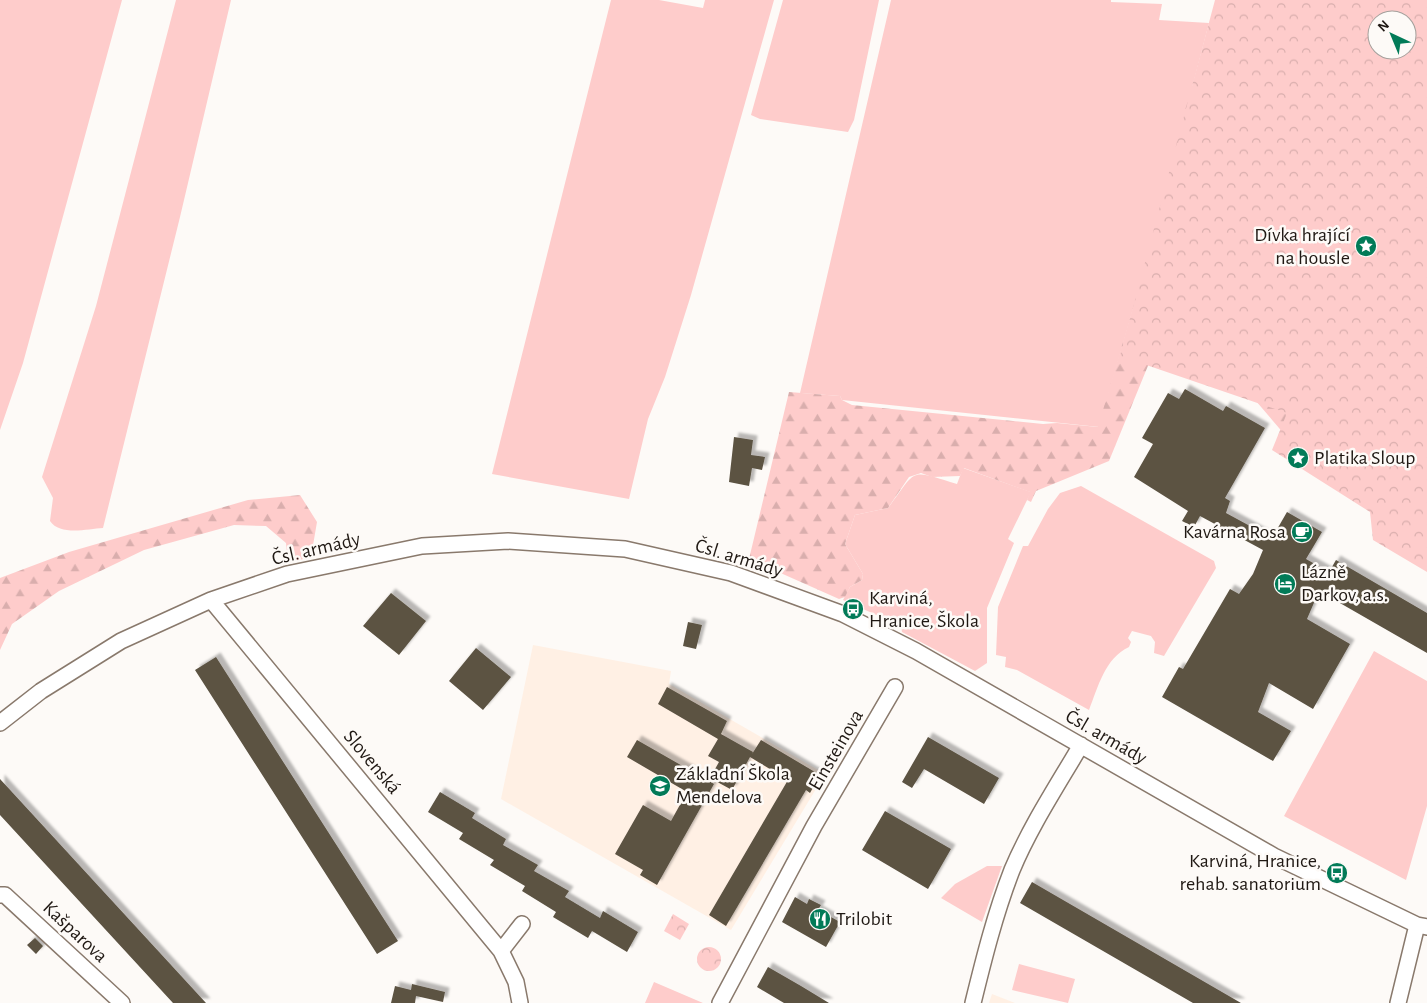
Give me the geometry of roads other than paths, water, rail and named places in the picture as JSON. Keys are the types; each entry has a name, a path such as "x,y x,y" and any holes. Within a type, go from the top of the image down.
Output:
{"street":[{"name":"Čsl. armády","path":"0,723 42,691 121,641 210,600 287,574 422,546 508,541 625,549 731,573 843,614 916,651 1274,856 1422,926"},
{"name":"Slovenská","path":"210,600 501,951 516,982 520,1003"},
{"name":"Einsteinova","path":"720,1003 814,826 895,687"},
{"path":"973,1003 990,932 1013,869 1041,813 1081,746"},
{"name":"Kašparova","path":"0,895 5,895 122,1003"},
{"path":"501,951 522,924"},
{"path":"1398,1003 1422,926"}],"place":[{"name":"Dívka hrající na housle","path":"1366,246"},
{"name":"Platika Sloup","path":"1298,458"},
{"name":"Kavárna Rosa","path":"1302,532"},
{"name":"Lázně Darkov, a.s.","path":"1285,584"},
{"name":"Karviná, Hranice, Škola","path":"853,609"},
{"name":"Základní Škola Mendelova","path":"660,786"},
{"name":"Karviná, Hranice, rehab. sanatorium","path":"1337,873"},
{"name":"Trilobit","path":"820,919"}]}
